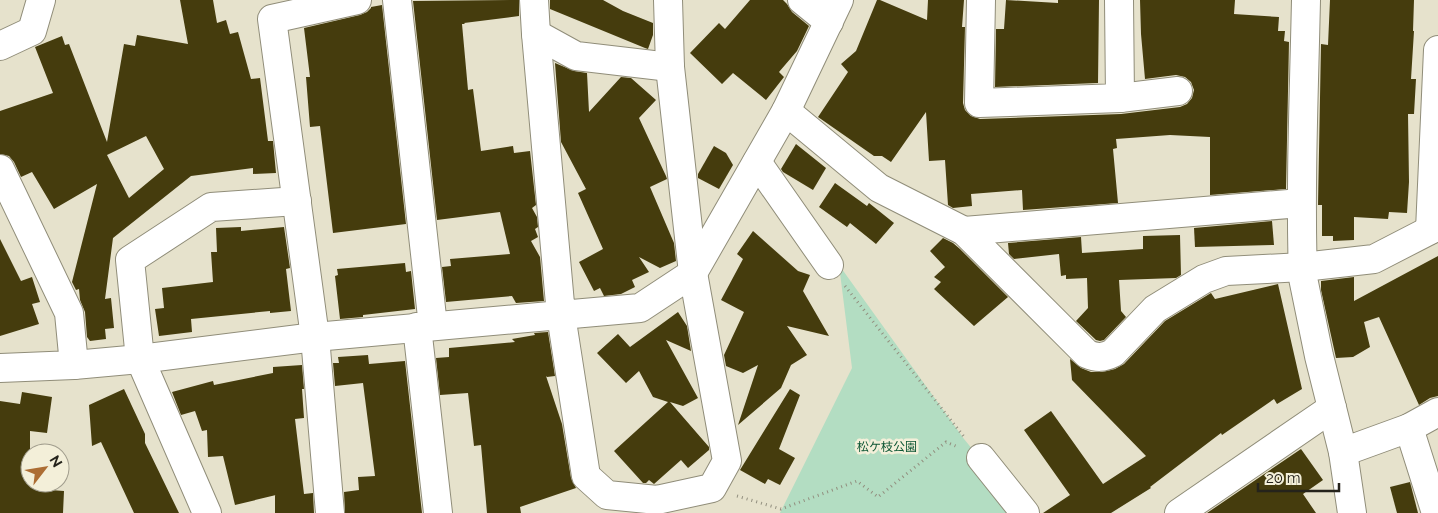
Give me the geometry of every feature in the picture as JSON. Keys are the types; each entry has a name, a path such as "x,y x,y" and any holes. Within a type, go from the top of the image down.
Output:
{"street":[{"path":"0,46 32,31 41,0"},
{"path":"330,513 315,337 272,19 358,0"},
{"path":"397,0 425,326 438,513"},
{"path":"534,0 561,315 586,476 607,495 656,500 712,488 727,461 693,273 670,67 668,0"},
{"path":"0,368 74,365 140,359 315,337 640,308 693,273 786,111 834,11 802,0"},
{"path":"981,0 979,103 1120,98 1178,91"},
{"path":"1119,0 1120,98"},
{"path":"1306,0 1301,203 1303,278 1318,356 1343,452 1352,513"},
{"path":"536,34 576,56 670,67"},
{"path":"786,111 879,188 964,231 1087,354 1097,358 1113,353 1155,309 1204,279 1226,271 1303,267 1374,259 1434,228 1438,50"},
{"path":"757,162 829,266"},
{"path":"0,169 69,313 74,365"},
{"path":"207,513 140,359 130,260 210,207 297,201"},
{"path":"964,231 1301,203"},
{"path":"1179,513 1332,408"},
{"path":"1343,452 1409,428 1438,412"},
{"path":"1409,428 1436,513"},
{"path":"981,458 1025,513"}],"path":[{"path":"829,266 981,458"},
{"path":"712,488 781,511 857,481 878,497 946,442 981,458"}],"green space":[{"name":"松ケ枝公園","path":"839,265 964,439 1019,506 1009,513 780,513 852,368"}],"building":[{"path":"180,0 213,0 217,23 226,20 230,34 238,32 251,79 260,78 268,141 273,141 276,173 253,174 253,168 191,176 113,238 105,299 111,298 114,328 105,329 106,339 90,341 87,337 85,312 80,300 79,289 76,290 72,282 97,184 54,209 32,172 21,177 9,156 0,154 0,111 53,93 35,47 62,36 65,45 69,44 107,142 124,44 135,46 137,35 188,44","holes":["146,136 164,169 129,198 107,155"]},
{"path":"519,0 519,16 462,24 468,90 473,89 481,151 513,146 514,153 530,151 536,205 532,208 537,217 538,227 535,229 538,237 531,241 540,257 544,301 516,303 512,296 446,302 442,267 451,266 450,259 510,254 500,212 437,220 413,1"},
{"path":"550,0 603,0 623,11 653,23 653,35 648,49 550,9"},
{"path":"750,0 783,0 792,12 809,26 797,51 779,72 784,77 766,100 733,73 722,84 690,53 719,23 725,29"},
{"path":"877,0 927,20 928,0 964,0 962,27 965,27 963,103 965,110 971,116 980,119 1121,114 1180,107 1187,104 1192,98 1194,90 1191,82 1185,77 1176,75 1145,79 1140,0 1235,0 1234,14 1279,17 1278,31 1285,31 1284,41 1289,42 1286,189 1210,195 1210,137 1170,135 1116,139 1117,148 1113,149 1118,203 1023,210 1022,190 971,194 972,206 953,208 948,205 945,160 929,161 926,112 891,162 882,156 874,156 818,117 848,72 841,64 856,51"},
{"path":"1006,0 1058,3 1058,0 1099,0 1098,83 995,87 996,29 1004,29"},
{"path":"1330,0 1414,0 1411,79 1416,79 1414,114 1408,114 1409,182 1407,213 1389,212 1388,219 1354,217 1354,240 1333,241 1333,236 1322,236 1322,205 1318,205 1321,44 1328,45"},
{"path":"382,5 406,224 333,233 320,126 310,127 306,77 310,77 304,28 360,15 367,12 371,7"},
{"path":"555,63 574,71 587,73 589,112 621,77 631,78 656,100 639,118 667,179 650,187 674,243 676,261 660,268 639,257 649,272 632,280 635,287 621,294 604,296 600,288 594,291 579,262 603,249 578,193 586,189 561,142"},
{"path":"796,144 826,168 813,190 781,169"},
{"path":"714,146 726,153 733,165 719,189 698,178 698,174"},
{"path":"835,183 867,206 869,203 894,223 876,244 850,223 847,227 819,207"},
{"path":"1272,221 1274,245 1195,247 1194,228"},
{"path":"241,227 241,231 284,227 290,268 286,269 291,311 270,313 270,311 191,319 192,332 159,336 155,309 164,308 162,288 213,282 211,252 217,252 216,228"},
{"path":"753,231 798,271 810,275 803,291 829,336 787,326 807,355 791,365 781,388 738,425 758,365 743,373 726,366 724,355 744,312 721,300 743,259 737,254"},
{"path":"1180,235 1181,275 1176,278 1119,280 1121,311 1126,317 1104,340 1100,341 1096,340 1076,321 1088,308 1087,278 1066,279 1066,275 1061,276 1059,254 1014,259 1009,254 1008,243 1081,237 1082,253 1143,249 1143,236"},
{"path":"943,238 960,249 1008,297 974,326 934,289 941,282 934,277 945,267 930,251"},
{"path":"0,239 21,281 32,277 40,302 32,304 39,324 0,336"},
{"path":"1438,256 1438,396 1430,398 1419,405 1379,317 1364,322 1370,347 1353,357 1336,358 1321,290 1321,281 1354,277 1354,301"},
{"path":"405,263 406,272 411,271 415,309 340,319 335,276 338,275 337,269"},
{"path":"1278,284 1302,389 1277,404 1274,399 1222,435 1221,433 1151,488 1111,513 1043,513 1070,495 1024,430 1051,411 1103,484 1146,456 1072,380 1070,359 1081,368 1091,372 1115,369 1124,364 1165,321 1211,293 1215,299"},
{"path":"678,312 687,326 691,351 666,340 698,398 683,406 670,402 709,447 709,450 688,468 681,460 654,484 649,480 643,483 614,451 668,402 653,397 639,371 626,383 597,353 618,334 630,347"},
{"path":"548,332 555,376 546,376 562,424 571,478 576,488 520,507 521,513 487,513 481,445 474,446 468,393 440,395 436,358 449,357 449,348 515,342 512,339 535,335 534,333"},
{"path":"368,355 369,364 405,361 422,513 345,513 344,492 359,490 358,477 375,476 363,383 335,386 333,363 339,363 338,357"},
{"path":"302,365 304,418 295,419 304,494 313,493 314,513 275,513 275,495 235,505 223,456 208,457 207,430 202,431 195,411 181,415 172,392 213,381 214,385 273,373 273,367"},
{"path":"124,389 145,434 145,443 179,513 134,513 101,442 92,446 89,405"},
{"path":"790,389 800,395 779,449 795,458 780,485 768,479 765,484 740,470"},
{"path":"22,392 52,397 47,433 30,431 30,443 20,443 20,493 64,493 63,513 0,513 0,401 20,404"},
{"path":"1301,449 1323,480 1303,494 1316,513 1207,513"},
{"path":"1410,482 1418,513 1397,513 1390,487"}]}
